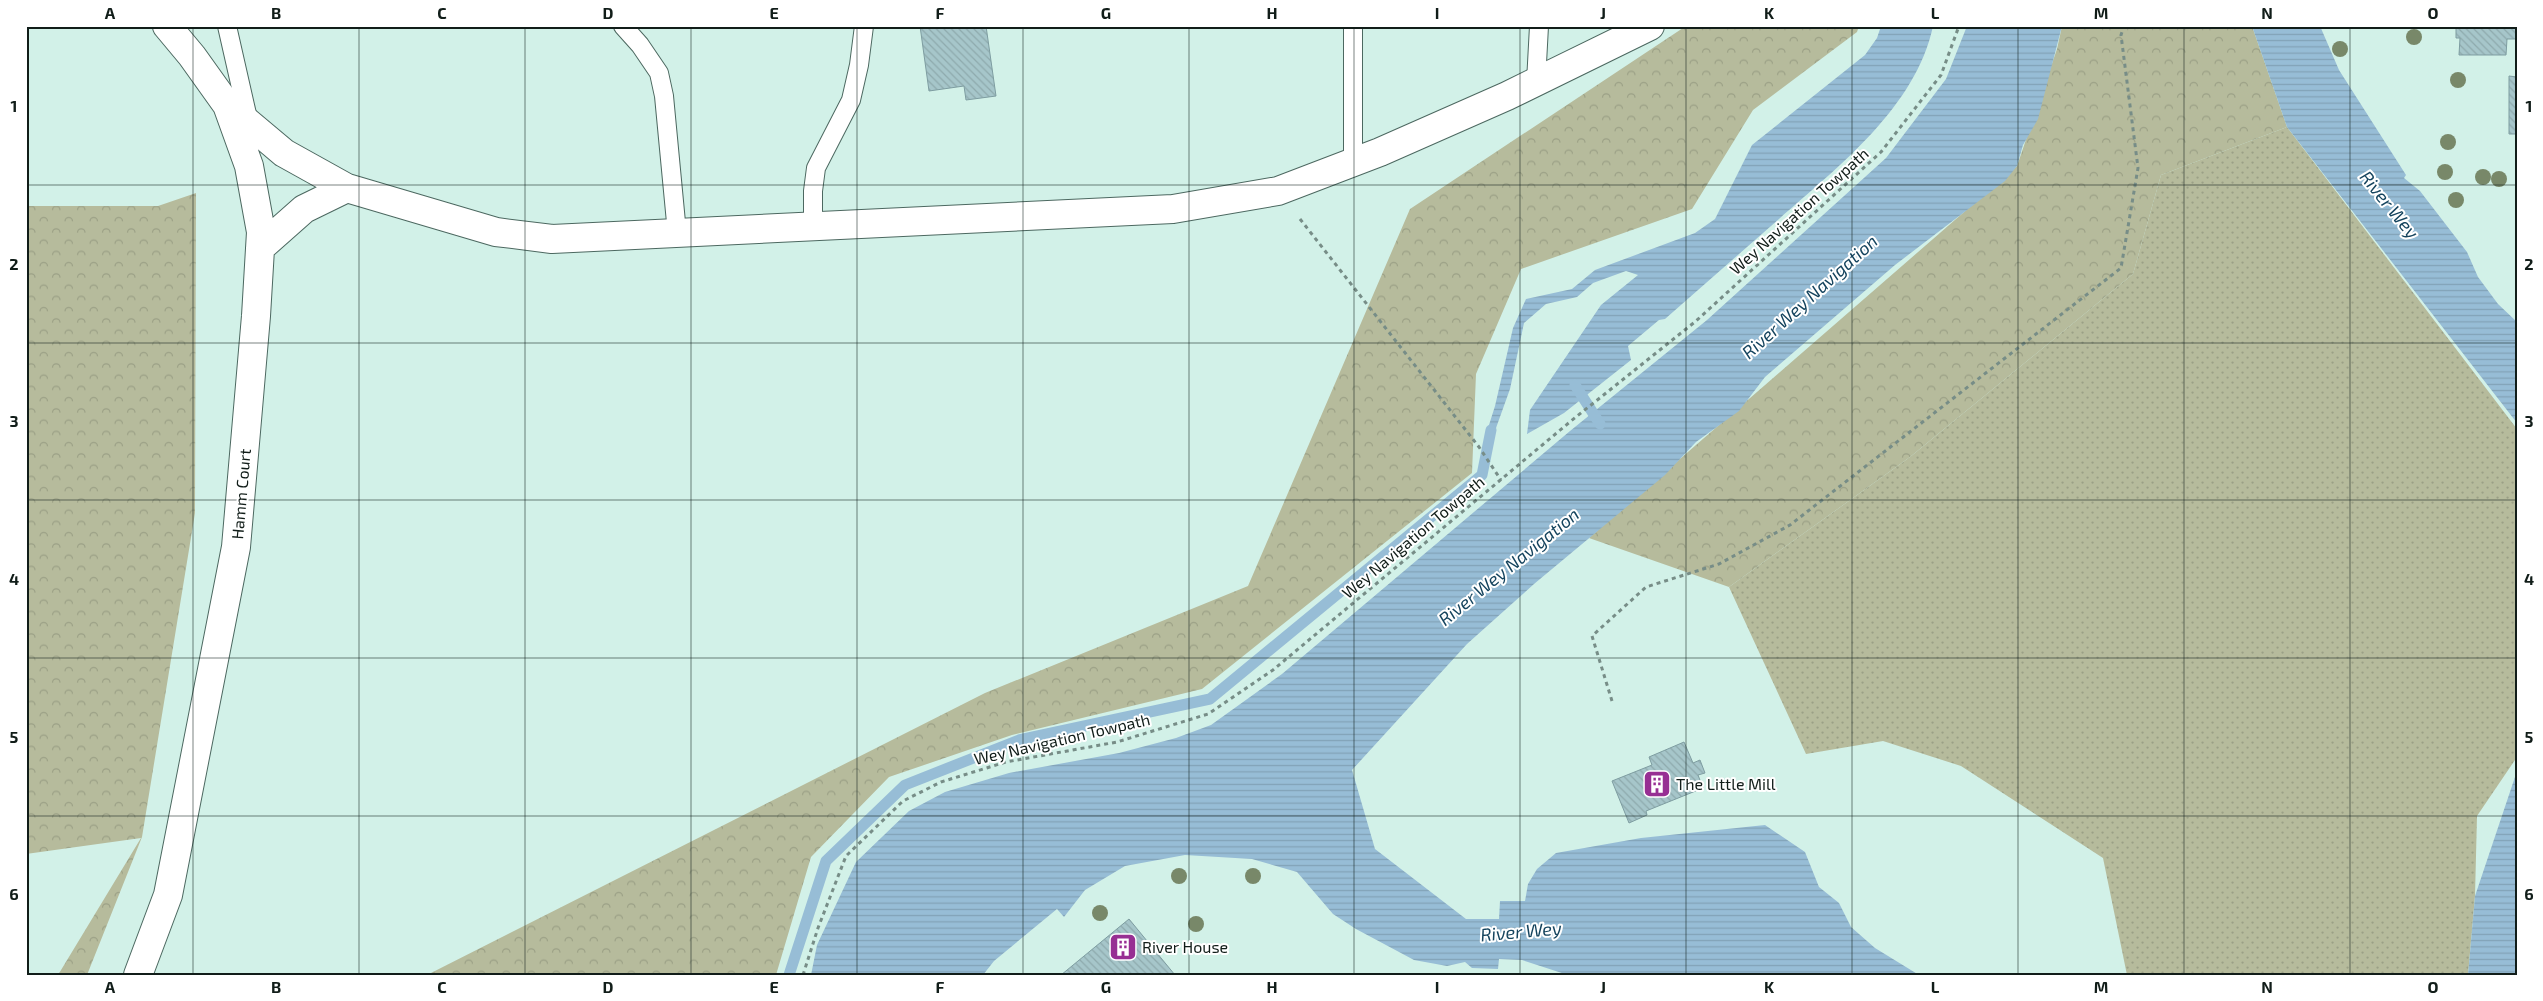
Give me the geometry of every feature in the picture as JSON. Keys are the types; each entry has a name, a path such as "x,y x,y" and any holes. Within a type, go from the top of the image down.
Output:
{"street":[{"name":"Hamm Court","path":"138,975 168,895 236,547 256,316 261,232 249,166 227,106 192,56 167,26"},
{"path":"227,106 284,153 347,188 496,232 552,239 1173,209 1278,191 1353,163 1536,82 1650,26"},
{"path":"260,248 304,209 347,188"}],"lane":[{"path":"227,26 249,124"},
{"path":"623,26 640,45 659,73 664,96 677,233"},
{"path":"813,227 813,191 816,168 852,100 864,26"},
{"path":"1353,26 1353,163"},
{"path":"1536,82 1539,26"}],"path":[{"name":"Wey Navigation Towpath","path":"803,975 818,928 846,856 902,801 941,782 1006,762 1117,742 1208,714 1274,670 1571,421 1696,321 1881,152 1941,75 1960,26"},
{"path":"1612,701 1592,636 1646,587 1719,564 1790,525 2121,268 2138,168 2121,35 2124,26"},
{"path":"1278,191 1479,447 1501,480"}],"green space":[{"path":"1686,26 1859,26 1857,32 1753,110 1692,209 1521,269 1476,374 1472,473 1202,689 1012,735 889,777 811,857 776,975 427,975 985,693 1248,586 1410,209"},
{"path":"2062,26 2252,26 2287,127 2161,175 2133,274 1910,457 1729,587 1589,538 2017,166 2057,49"},
{"path":"2287,127 2517,429 2517,757 2477,816 2475,896 2468,975 2127,975 2103,858 1961,766 1883,741 1806,754 1729,587 1910,457 2133,274 2161,175"},
{"path":"196,193 195,513 142,837 87,975 58,975 141,838 26,854 26,206 158,206"}],"water":[{"path":"1881,26 1933,26 1924,55 1910,83 1872,133 1826,178 1679,307 1665,319 1659,320 1628,346 1631,360 1564,413 1527,434 1530,410 1601,305 1638,275 1626,271 1593,283 1577,297 1546,304 1524,323 1510,389 1496,428 1491,430 1489,425 1513,328 1526,299 1572,289 1595,270 1695,233 1715,219 1752,145 1865,55 1877,38"},
{"path":"1967,26 2062,26 2038,119 2023,145 2017,166 2005,181 1895,265 1765,377 1739,411 1696,442 1665,475 1534,584 1467,644 1352,770 1375,849 1466,919 1499,919 1500,901 1525,901 1528,884 1537,869 1556,853 1641,838 1765,825 1805,852 1819,887 1839,903 1851,927 1875,948 1919,975 1568,975 1522,960 1499,959 1498,969 1472,968 1465,962 1447,966 1414,960 1356,929 1333,914 1297,872 1252,859 1185,855 1125,866 1085,890 1064,917 1057,909 994,961 983,975 811,975 817,945 856,862 909,811 945,792 1009,773 1119,753 1176,738 1211,725 1282,674 1570,431 1707,320 1886,158 1946,79"},
{"name":"River Wey","path":"2252,26 2320,26 2339,70 2406,175 2404,178 2420,191 2467,252 2478,277 2498,304 2517,322 2517,423 2287,127"},
{"path":"2517,771 2517,975 2468,975 2475,896"}],"building":[{"path":"920,26 986,26 996,96 966,100 964,86 929,91"},
{"path":"2456,26 2517,26 2517,39 2507,39 2506,55 2459,55 2460,38 2456,38"},
{"path":"2509,76 2517,77 2517,134 2509,134"},
{"name":"The Little Mill","path":"1684,742 1693,763 1700,760 1705,773 1698,775 1703,788 1646,811 1647,815 1629,823 1612,781 1652,765 1649,757"},
{"name":"River House","path":"1129,919 1175,975 1061,975"}],"waterway":[{"path":"1575,385 1600,424"},
{"path":"789,975 826,861 905,785 1019,740 1210,699 1482,475 1491,430"}],"place":[{"name":"The Little Mill","path":"1657,784"},
{"name":"River House","path":"1123,947"}],"water label":[{"name":"River Wey Navigation","path":"1810,297"},
{"name":"River Wey Navigation","path":"1509,567"}]}
